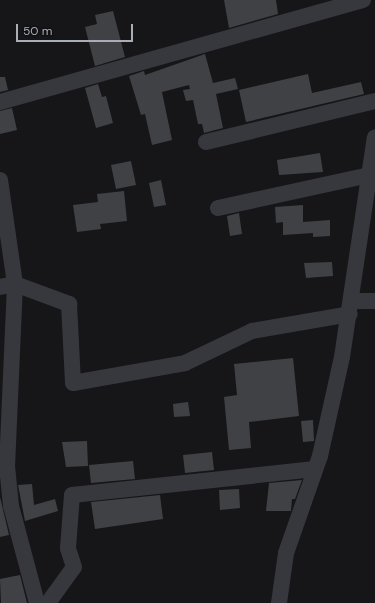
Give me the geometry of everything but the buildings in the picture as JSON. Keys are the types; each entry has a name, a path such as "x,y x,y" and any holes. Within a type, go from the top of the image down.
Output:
{"street":[{"path":"0,102 363,0"},
{"path":"206,142 375,101"},
{"path":"279,603 286,552 315,469 352,308 375,137"},
{"path":"218,208 369,175"},
{"path":"0,180 8,286 7,466 12,506 37,603"},
{"path":"8,286 69,304 73,383 185,362 252,331 352,308 375,301"},
{"path":"48,603 74,567 68,548 72,495 315,469"}]}
